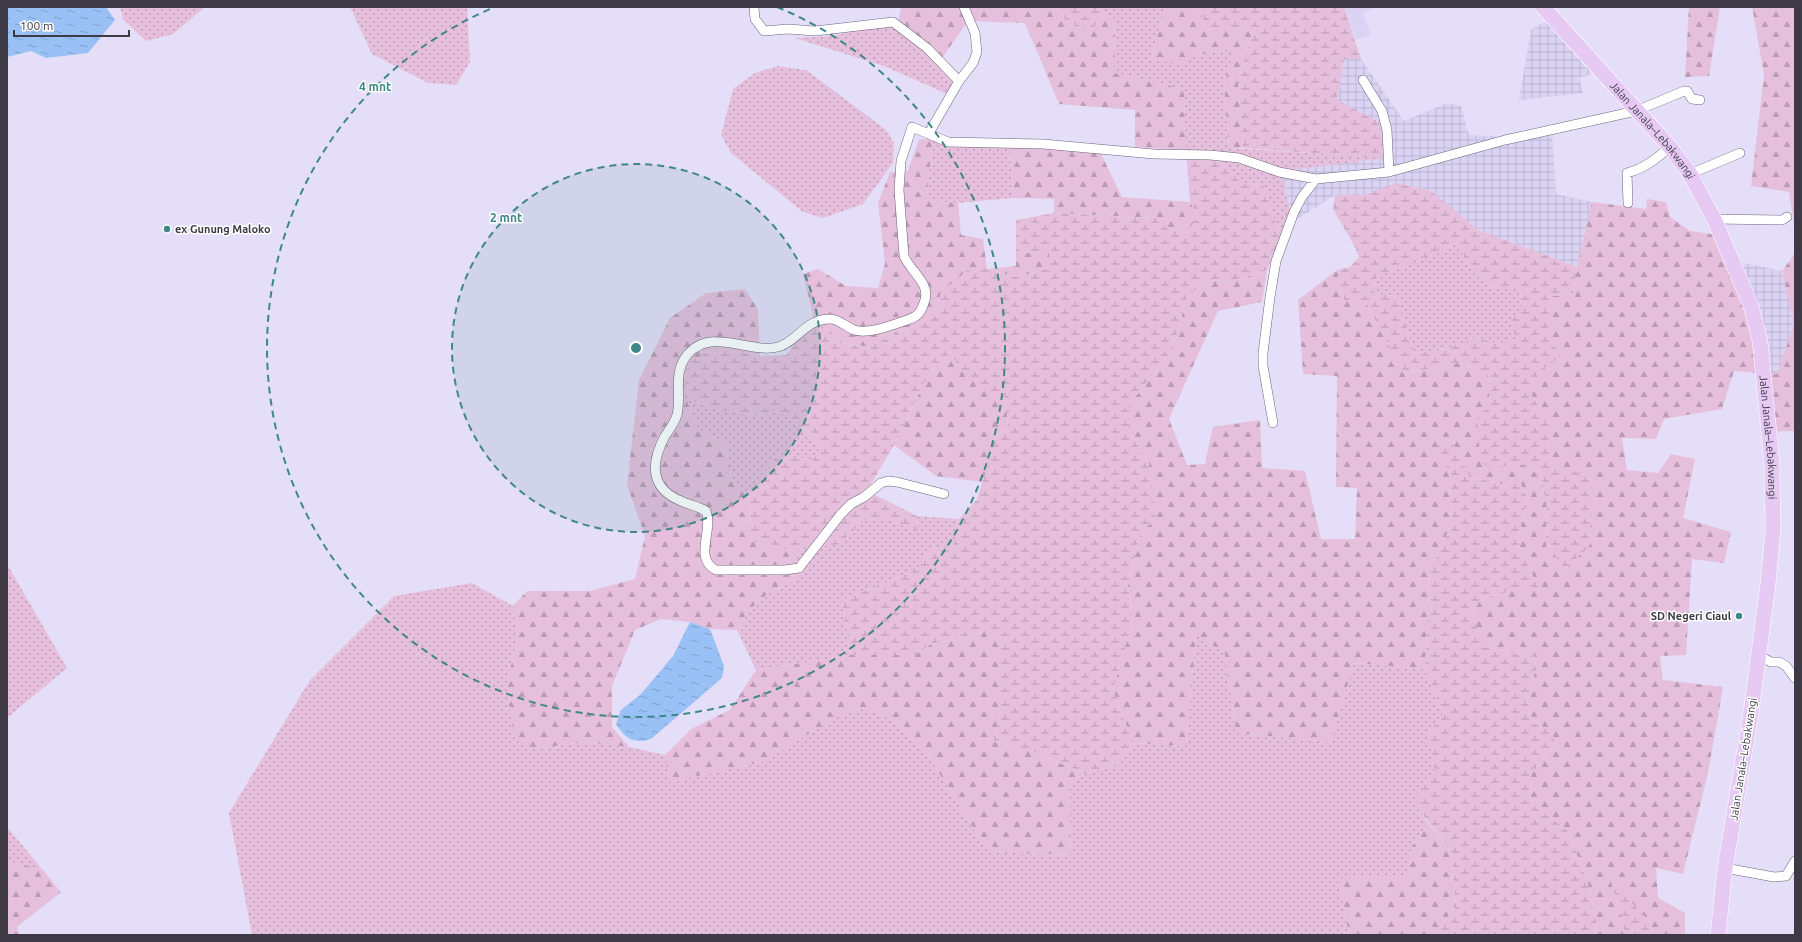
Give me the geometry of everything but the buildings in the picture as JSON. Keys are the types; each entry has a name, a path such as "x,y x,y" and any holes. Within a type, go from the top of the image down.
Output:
{"main road":[{"name":"Jalan Janala–Lebakwangi","path":"1543,7 1670,147 1690,174 1714,219 1751,306 1761,349 1772,464 1773,530 1768,584 1751,713 1725,868 1718,935"}],"street":[{"path":"754,7 755,19 764,30 788,29 815,32 893,22 928,48 959,81"},
{"path":"929,133 959,81 974,63 977,52 975,32 964,7"},
{"path":"1363,80 1382,111 1387,130 1389,172"},
{"path":"944,494 897,482 888,481 881,483 864,497 851,504 841,514 799,568 785,570 716,570 711,568 706,560 705,551 709,520 706,511 680,501 666,492 659,483 654,469 657,451 676,416 679,398 678,373 681,362 688,353 695,348 706,344 723,342 777,348 817,321 831,319 855,330 866,332 916,317 922,311 927,296 926,288 907,263 904,256 899,190 901,161 912,127 948,142 1043,144 1154,154 1210,154 1239,158 1279,172 1316,179 1389,172 1505,140 1636,111 1684,91 1687,91 1692,99 1700,100"},
{"path":"1628,203 1627,173 1642,169 1670,147"},
{"path":"1690,174 1740,153"},
{"path":"1273,423 1263,366 1263,353 1276,261 1294,212 1302,197 1316,179"},
{"path":"1714,219 1782,220 1787,217"},
{"path":"1758,654 1771,662 1779,662 1786,666 1795,678"},
{"path":"1725,868 1774,877 1786,876 1795,861"}],"shaded area":[{"path":"1344,7 1376,7 1363,14 1371,35 1356,40"},
{"path":"1550,19 1600,71 1579,78 1583,93 1519,100 1531,30"},
{"path":"1344,59 1361,59 1404,121 1447,103 1461,106 1469,135 1514,137 1552,132 1556,194 1592,202 1577,267 1478,230 1430,190 1396,183 1367,194 1335,195 1293,222 1280,171 1379,122 1337,101"},
{"path":"1730,260 1782,271 1794,324 1777,375 1759,373"}],"green space":[{"path":"120,7 205,7 173,34 146,41 123,19"},
{"path":"350,7 467,7 470,62 456,85 428,83 372,54"},
{"path":"901,7 1057,7 1067,22 1090,33 1104,13 1115,19 1114,73 1184,89 1186,150 1135,147 1135,110 1059,104 1025,23 968,21 937,65 899,19"},
{"path":"1057,7 1104,7 1104,13 1090,33 1067,22"},
{"path":"1104,7 1165,7 1151,59 1193,56 1235,48 1224,85 1229,148 1386,158 1280,171 1293,222 1286,235 1276,224 1263,183 1241,184 1224,161 1186,150 1184,89 1114,73 1115,19 1104,13"},
{"path":"1165,7 1200,7 1205,30 1245,26 1252,34 1238,82 1243,148 1229,148 1224,85 1234,48 1193,56 1184,65 1151,59"},
{"path":"1200,7 1344,7 1361,59 1344,59 1337,100 1379,122 1386,158 1243,148 1238,82 1252,34 1245,26 1205,30"},
{"path":"1689,7 1720,7 1709,76 1685,77"},
{"path":"1752,7 1795,7 1795,229 1789,192 1751,186 1764,75"},
{"path":"899,19 954,83 947,94 884,66 795,38 833,36"},
{"path":"778,66 806,70 886,130 894,143 893,163 863,204 823,218 803,212 731,153 721,135 733,89 755,73"},
{"path":"919,139 933,139 926,201 958,203 961,235 983,239 987,269 941,292 937,315 868,347 841,343 814,319 803,274 818,269 846,286 878,288 885,263 878,203 890,172 908,171"},
{"path":"933,139 1010,144 1012,198 958,203 926,201"},
{"path":"1010,144 1100,152 1122,197 1190,202 1198,215 1187,233 1169,230 1156,218 1054,213 1054,199 1012,198"},
{"path":"1186,150 1224,161 1241,184 1263,183 1276,224 1286,235 1267,270 1237,280 1204,281 1186,299 1174,347 1129,405 1129,431 1149,463 1155,520 1141,532 1128,585 1133,621 1113,689 1133,743 1119,766 1084,773 1036,753 993,740 1001,711 1001,642 984,632 931,644 914,655 850,655 842,600 916,570 932,549 954,545 959,519 977,499 998,434 1008,430 1006,397 992,395 964,374 950,353 926,379 894,445 867,491 917,516 918,532 886,518 866,519 839,544 794,551 752,542 748,492 780,452 812,461 821,447 797,421 778,412 756,416 710,408 685,397 686,364 715,348 760,356 786,355 814,319 841,343 868,347 937,315 941,292 971,267 987,269 1017,277 1050,268 1049,253 1016,253 1016,220 1054,213 1156,218 1169,230 1187,233 1198,215 1190,202"},
{"path":"1396,183 1430,190 1478,230 1577,267 1573,295 1551,296 1547,325 1559,358 1532,379 1530,393 1549,422 1550,464 1593,477 1590,545 1566,569 1546,546 1547,507 1540,471 1515,462 1495,470 1480,463 1477,416 1490,406 1488,374 1457,362 1405,374 1365,301 1344,301 1337,270 1350,267 1359,257 1354,245 1333,209 1335,195 1367,194","holes":["1456,244 1475,275 1496,289 1520,290 1523,310 1511,320 1516,340 1498,343 1475,338 1445,349 1414,353 1398,297 1374,293 1377,276 1415,263"]},
{"path":"1647,199 1666,202 1670,217 1690,231 1717,235 1758,330 1759,373 1734,371 1722,409 1664,419 1656,439 1622,438 1627,470 1658,473 1671,454 1695,459 1683,518 1731,532 1724,563 1692,559 1686,655 1660,656 1663,680 1723,687 1708,773 1683,874 1656,868 1658,898 1685,913 1685,935 1652,935 1650,922 1611,881 1627,934 1593,935 1597,925 1587,881 1568,831 1531,803 1530,776 1555,743 1551,730 1533,723 1527,698 1536,668 1534,650 1513,653 1483,646 1469,617 1481,599 1522,588 1538,588 1517,541 1527,499 1502,484 1470,477 1452,440 1437,441 1450,475 1452,523 1430,572 1425,669 1354,663 1331,742 1236,733 1225,654 1196,633 1186,746 1133,743 1113,689 1133,621 1128,585 1141,532 1149,463 1129,431 1129,405 1174,347 1186,299 1203,281 1237,280 1267,270 1262,302 1218,311 1169,419 1187,465 1205,464 1213,427 1260,420 1262,468 1305,471 1321,539 1355,539 1357,488 1336,487 1337,376 1303,374 1298,300 1337,270 1344,301 1365,301 1405,374 1457,362 1488,374 1495,470 1515,462 1540,471 1547,507 1546,546 1550,464 1549,422 1530,393 1532,379 1559,358 1547,325 1551,296 1573,295 1577,267 1592,202 1646,209"},
{"path":"1456,244 1475,275 1496,289 1520,289 1523,310 1516,340 1498,343 1475,338 1445,349 1414,353 1398,297 1374,293 1377,276 1415,263"},
{"path":"1016,253 1050,253 1050,268 1017,277 987,269 1016,266"},
{"path":"1795,253 1795,431 1763,432 1759,373 1777,374 1794,324 1782,271"},
{"path":"745,289 758,310 760,356 715,348 685,397 700,431 726,444 732,482 748,492 752,542 794,551 799,577 758,600 737,630 710,629 690,622 661,619 635,630 612,686 612,727 629,747 585,742 535,749 514,735 506,685 518,637 513,606 527,591 590,591 635,579 645,536 627,485 639,380 670,318 706,293"},
{"path":"950,352 964,374 1006,397 1008,430 998,434 983,482 936,476 894,445 926,379"},
{"path":"685,397 710,408 756,416 778,412 797,421 821,447 812,461 780,452 748,492 732,482 726,444 700,431"},
{"path":"1452,440 1470,477 1502,484 1519,478 1527,499 1517,541 1539,589 1522,588 1481,599 1471,614 1483,646 1513,653 1534,650 1536,669 1527,698 1533,723 1551,730 1555,743 1530,776 1531,803 1568,831 1587,881 1597,925 1593,935 1437,935 1437,932 1456,906 1451,850 1418,809 1418,791 1435,771 1428,734 1443,715 1425,669 1430,572 1452,523 1450,475 1436,441"},
{"path":"917,516 959,519 954,545 932,549 916,570 842,600 850,655 756,670 737,630 758,600 799,577 794,551 839,544 866,519 886,518 918,532"},
{"path":"7,564 67,668 7,718"},
{"path":"472,583 513,606 518,637 506,686 535,749 585,742 629,747 665,755 669,782 762,762 838,716 864,708 891,719 931,760 988,852 1071,855 1069,786 1084,773 1119,766 1133,743 1186,746 1196,632 1225,654 1236,733 1331,742 1354,663 1425,669 1443,715 1428,734 1435,771 1418,791 1418,809 1428,823 1411,848 1409,877 1338,878 1349,935 252,935 229,813 310,680 394,596"},
{"path":"984,632 1001,642 1001,711 993,740 1036,753 1084,773 1069,786 1071,855 988,852 931,760 891,719 864,708 838,716 762,762 669,782 665,755 691,729 730,710 756,670 850,655 914,655 931,644"},
{"path":"1428,823 1451,850 1456,906 1437,932 1437,935 1349,935 1338,878 1409,877 1411,848"},
{"path":"7,827 42,869 7,861"},
{"path":"7,861 42,869 61,892 17,927 20,935 7,935"},
{"path":"1611,880 1650,922 1652,935 1626,935"}],"water":[{"path":"7,7 106,7 115,20 88,53 46,58 31,51 7,57"},
{"path":"690,622 710,629 724,666 722,678 651,739 639,741 630,739 616,724 621,710 641,694 673,656"}],"place":[{"name":"ex Gunung Maloko","path":"167,229"},
{"name":"SD Negeri Ciaul","path":"1739,616"}]}
